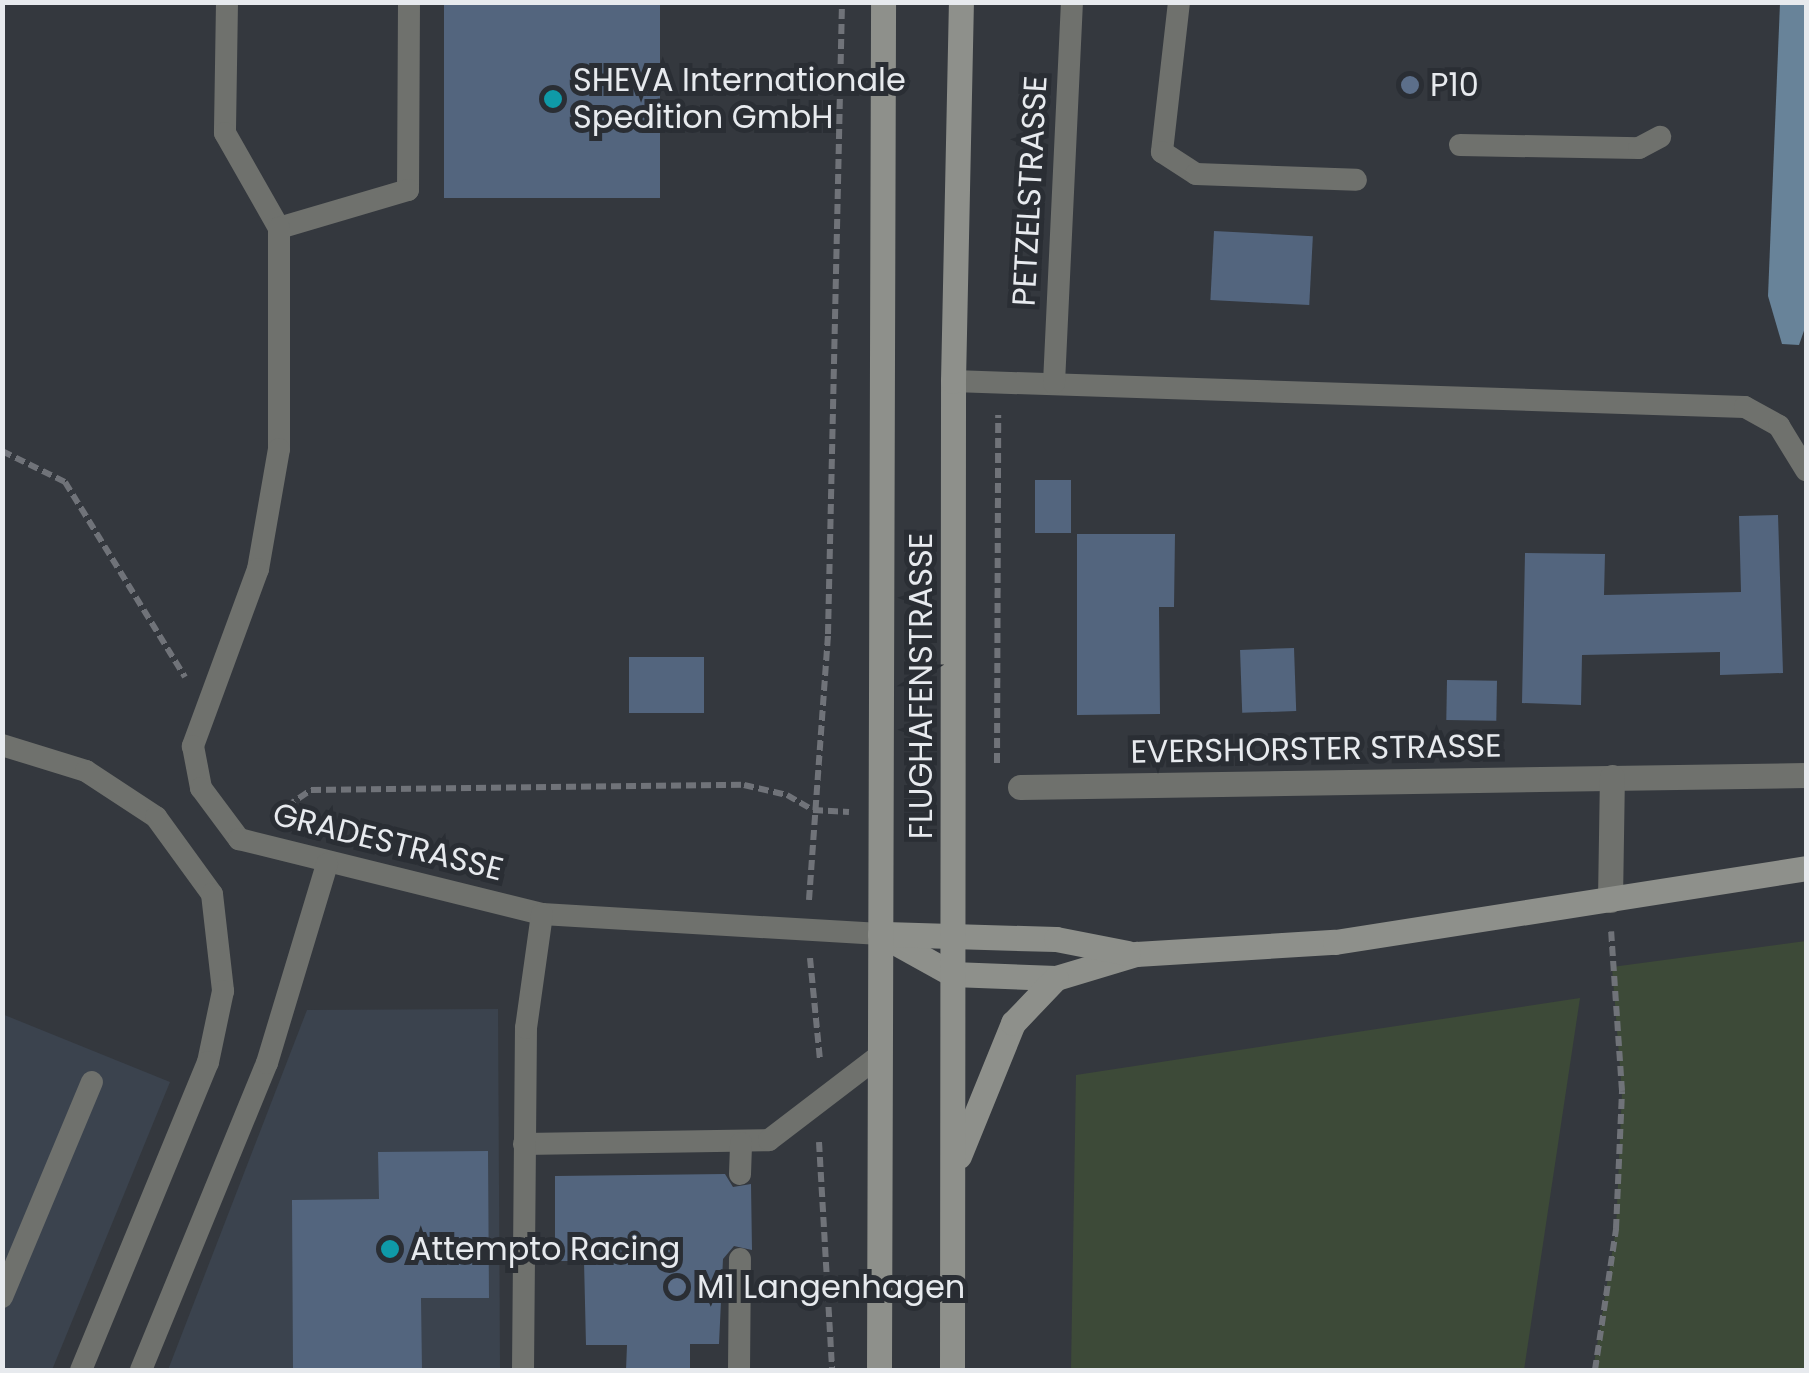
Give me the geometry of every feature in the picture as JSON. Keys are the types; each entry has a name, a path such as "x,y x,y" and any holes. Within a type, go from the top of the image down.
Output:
{"main road":[{"name":"FLUGHAFENSTRASSE","path":"879,1370 883,2"},
{"name":"FLUGHAFENSTRASSE","path":"952,1370 953,381 961,2"},
{"path":"880,934 952,974 1056,978 1136,954 1335,942 1806,868"},
{"path":"880,934 1056,939 1136,954"},
{"path":"952,1174 1012,1022 1056,978"}],"street":[{"name":"EVERSHORSTER STRASSE","path":"1020,786 1806,775"},
{"path":"1610,900 1612,777"}],"lane":[{"path":"227,2 225,133 279,228 408,190 409,2"},
{"name":"PETZELSTRASSE","path":"1054,383 1072,2"},
{"path":"1179,2 1162,152 1196,174 1356,180"},
{"path":"1460,145 1640,148 1660,137"},
{"name":"GRADESTRASSE","path":"279,228 279,449 258,569 193,746 201,788 239,838 327,864 542,914 880,934"},
{"path":"953,381 1745,408 1780,426 1806,470"},
{"path":"2,745 86,771 156,818 212,894 223,991 208,1062 81,1370"},
{"path":"141,1370 267,1064 327,864"},
{"path":"523,1370 526,1028 542,914"},
{"path":"524,1144 769,1140 880,1055"},
{"path":"2,1297 92,1082"},
{"path":"740,1174 741,1143"},
{"path":"740,1259 740,1370"}],"path":[{"path":"810,856 828,634 842,2"},
{"path":"997,770 998,381"},
{"path":"2,452 65,482 205,708"},
{"path":"239,838 312,790 744,784 787,795 813,810"},
{"path":"1595,1370 1616,1229 1622,1092 1610,900"}],"shaded area":[{"path":"498,1009 500,1370 168,1370 307,1010"},
{"path":"2,1014 170,1082 52,1370 3,1370"}],"green space":[{"path":"1806,941 1806,1370 1593,1370 1616,1229 1622,1092 1612,967"},
{"path":"1580,998 1524,1370 1071,1370 1076,1075"}],"water":[{"path":"1780,3 1806,3 1806,325 1799,345 1782,344 1768,296"}],"building":[{"name":"SHEVA Internationale Spedition GmbH","path":"444,2 660,2 660,198 444,198"},
{"path":"1214,231 1313,236 1309,305 1210,300"},
{"path":"1035,480 1071,480 1071,533 1035,533"},
{"path":"1778,515 1783,673 1720,675 1720,652 1582,655 1581,705 1522,703 1525,553 1605,554 1604,595 1741,592 1739,516"},
{"path":"1077,534 1175,534 1174,607 1159,607 1160,714 1077,715"},
{"path":"1294,648 1296,711 1242,713 1240,650"},
{"path":"629,657 704,657 704,713 629,713"},
{"path":"1447,680 1497,681 1496,721 1446,720"},
{"name":"Attempto Racing","path":"488,1151 489,1298 421,1298 422,1370 293,1370 292,1200 379,1199 378,1152"},
{"path":"725,1174 733,1187 751,1184 752,1250 734,1246 723,1259 719,1344 690,1344 690,1370 626,1370 627,1345 586,1345 584,1261 555,1261 555,1176"}],"place":[{"name":"P10","path":"1410,85"},
{"name":"SHEVA Internationale Spedition GmbH","path":"553,99"},
{"name":"Attempto Racing","path":"390,1249"},
{"name":"M1 Langenhagen","path":"677,1287"}]}
